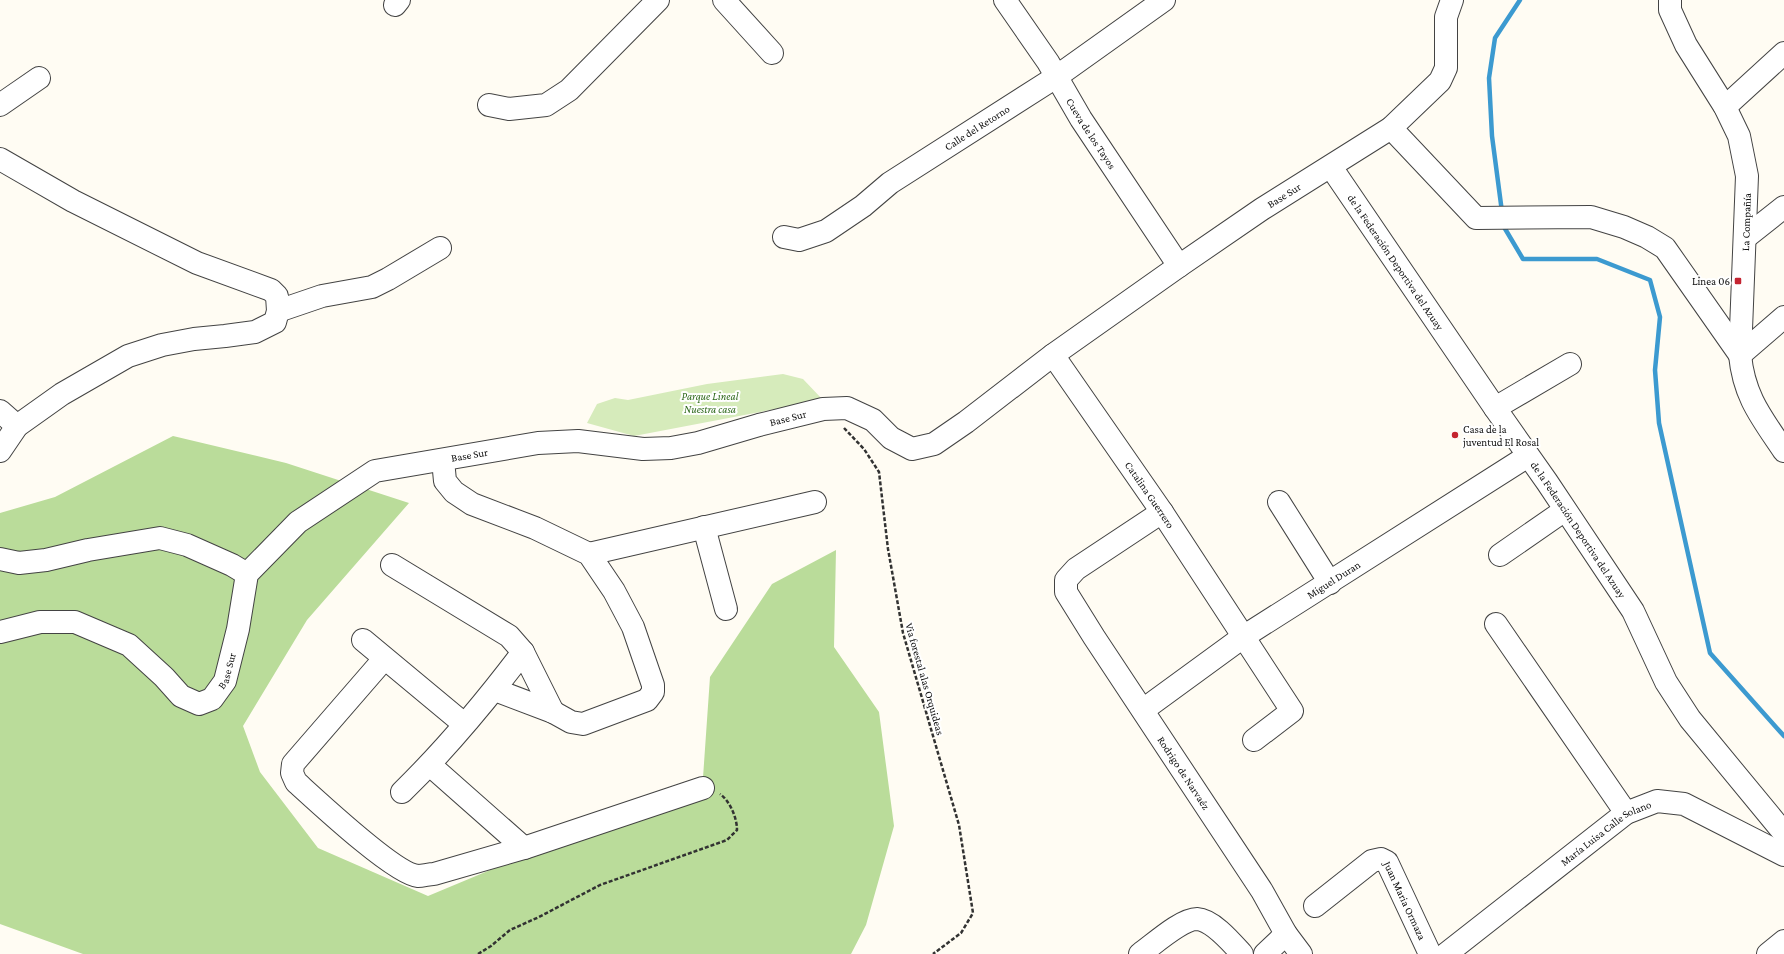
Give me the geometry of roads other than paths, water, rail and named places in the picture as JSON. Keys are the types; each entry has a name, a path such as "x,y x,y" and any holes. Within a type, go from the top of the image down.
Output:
{"street":[{"path":"489,105 509,109 546,105 569,90 658,0"},
{"path":"724,0 772,53"},
{"name":"Cueva de los Tayos","path":"1005,0 1056,77 1081,119 1179,266"},
{"name":"Calle del Retorno","path":"784,237 799,240 826,231 863,206 890,183 1056,77 1164,0"},
{"name":"Base Sur","path":"0,632 40,622 75,622 130,645 181,696 199,704 212,699 225,681 238,629 247,574 298,522 375,471 538,443 578,441 643,449 671,448 698,443 759,425 823,409 847,408 872,420 891,438 912,449 934,444 966,422 1054,355 1179,266 1262,209 1391,128 1440,82 1446,68 1446,17 1452,0"},
{"name":"La Compañía","path":"1668,3 1686,45 1725,107 1739,136 1748,176 1740,355 1742,373 1752,403 1784,451"},
{"path":"1725,107 1784,53"},
{"path":"0,105 39,78"},
{"path":"1391,128 1476,218 1591,217 1624,227 1647,237 1665,248 1740,355 1784,317"},
{"path":"0,159 73,201 197,263 271,290 277,296 278,311 275,322 255,332 194,339 162,345 128,356 62,394 17,426 0,451"},
{"name":"de la Federación Deportiva del Azuay","path":"1331,167 1547,482 1633,611 1666,682 1690,719 1784,833"},
{"path":"1746,237 1784,207"},
{"path":"278,311 322,296 372,287 440,248"},
{"name":"Catalina Guerrero","path":"1054,355 1162,512 1292,711 1254,740"},
{"path":"1495,408 1570,364"},
{"path":"0,411 17,426"},
{"name":"Miguel Duran","path":"1144,710 1243,637 1528,456"},
{"path":"443,460 445,481 454,492 472,504 535,528 589,554 614,591 632,627 653,684 653,692 647,700 583,724 571,722 553,712 495,690"},
{"path":"589,554 815,502"},
{"path":"1279,502 1330,583"},
{"path":"1500,555 1565,510"},
{"name":"Rodrigo de Narvaéz","path":"1162,512 1076,569 1066,580 1066,592 1094,638 1144,710 1262,891 1286,934 1301,954"},
{"path":"704,527 726,609"},
{"path":"0,559 19,563 46,560 88,550 160,538 188,545 232,564 247,574"},
{"path":"392,565 509,636 523,652 553,712"},
{"path":"1496,624 1626,813"},
{"path":"363,640 464,724"},
{"path":"402,792 430,765 495,690 523,652"},
{"path":"384,659 293,764 292,774 296,782 362,839 404,871 418,876 434,874 524,848 703,788"},
{"path":"430,765 524,848"},
{"name":"María Luisa Calle Solano","path":"1446,954 1626,813 1657,801 1684,804 1784,855"},
{"name":"Juan Maria Ormaza","path":"1315,906 1372,861 1381,859 1387,862 1430,954"},
{"path":"1140,954 1182,923 1197,919 1210,924 1229,939 1242,954"},
{"path":"1265,954 1286,934"},
{"path":"1768,954 1784,941"}],"waterway":[{"path":"1502,212 1492,136 1489,78 1495,38 1520,0"},
{"path":"1503,223 1523,259 1597,259 1650,280 1660,317 1655,370 1659,423 1710,653 1784,736"}],"place":[{"name":"Linea 06","path":"1738,281"},
{"name":"Casa de la juventud El Rosal","path":"1455,435"}],"park label":[{"name":"Parque Lineal Nuestra casa","path":"710,402"}]}
